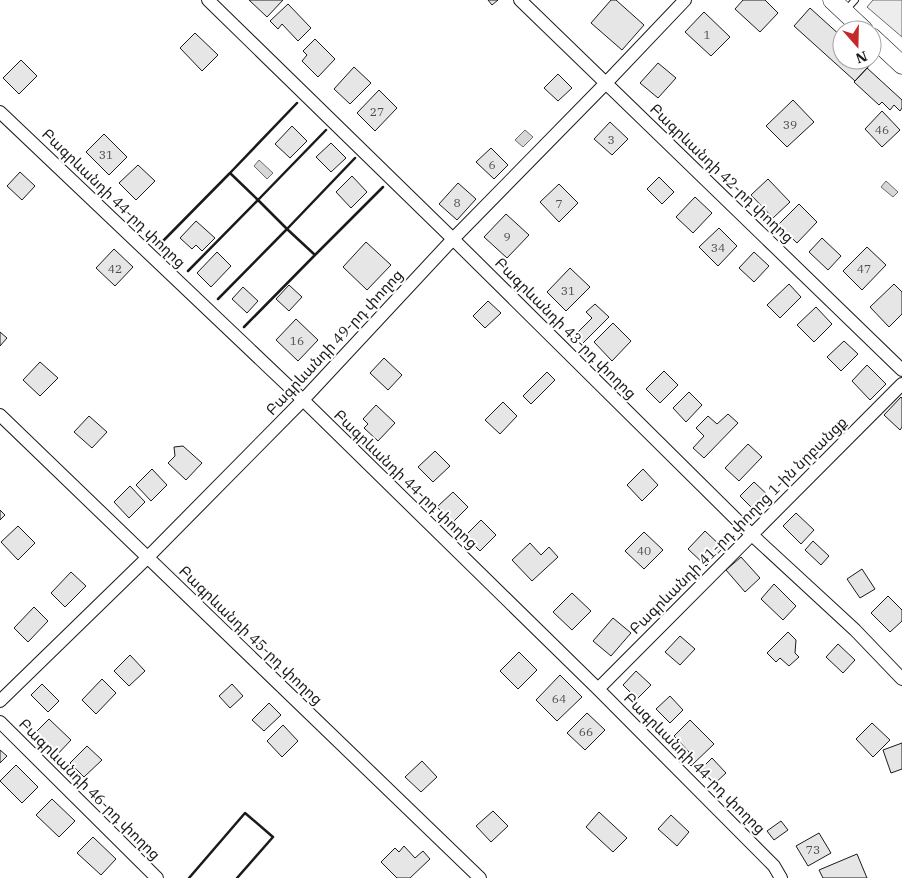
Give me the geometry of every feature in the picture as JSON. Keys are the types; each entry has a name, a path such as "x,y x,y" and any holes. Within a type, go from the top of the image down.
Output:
{"main road":[{"path":"844,4 856,20"},
{"path":"882,46 902,65"}],"street":[{"name":"Բագրևանդի 43-րդ փողոց","path":"208,0 453,238 751,534 855,630 902,679"},
{"name":"Բագրևանդի 42-րդ փողոց","path":"520,0 902,370"},
{"name":"Բագրևանդի 49-րդ փողոց","path":"0,701 147,558 303,400 453,238 685,0"},
{"name":"Բագրևանդի 44-րդ փողոց","path":"0,112 303,400 598,689 774,866 781,878"},
{"name":"Բագրևանդի 41-րդ փողոց 1-ին նրբանցք","path":"598,689 902,384"},
{"name":"Բագրևանդի 45-րդ փողոց","path":"0,416 480,878"},
{"name":"Բագրևանդի 46-րդ փողոց","path":"0,722 157,878"}],"shaded area":[{"path":"873,0 902,0 902,37 867,7"},
{"path":"525,130 533,137 523,147 515,140"},
{"path":"259,160 273,173 267,179 254,166"},
{"path":"886,181 898,192 893,197 881,187"}],"building":[{"path":"249,0 283,0 267,17"},
{"path":"488,0 498,0 492,5"},
{"path":"611,0 616,0 644,25 622,50 591,23"},
{"path":"743,0 765,0 778,13 760,32 735,9"},
{"path":"288,4 311,28 298,41 282,24 278,29 270,21"},
{"path":"810,8 832,28 832,60 794,26"},
{"path":"704,12 730,37 711,56 685,32"},
{"path":"195,33 218,55 202,71 180,48"},
{"path":"315,39 335,59 318,77 302,61 307,55 303,51"},
{"path":"21,60 37,76 19,94 3,78"},
{"path":"658,63 676,78 658,98 640,83"},
{"path":"354,67 371,83 350,104 334,89"},
{"path":"843,70 865,70 855,81"},
{"path":"865,70 869,70 902,100 902,108 900,111 894,105 890,110 882,102 879,105 854,82"},
{"path":"558,74 572,88 558,101 544,88"},
{"path":"379,90 397,108 375,131 357,113"},
{"path":"793,100 814,122 787,147 766,126"},
{"path":"882,111 900,130 882,147 865,129"},
{"path":"610,122 628,139 612,155 594,139"},
{"path":"292,126 307,141 290,158 275,144"},
{"path":"104,134 127,157 109,175 86,152"},
{"path":"331,143 346,158 331,172 316,157"},
{"path":"491,148 508,165 494,179 476,162"},
{"path":"138,165 155,181 136,200 119,183"},
{"path":"20,172 35,186 22,200 7,186"},
{"path":"352,176 367,192 351,208 336,192"},
{"path":"659,177 674,192 662,204 647,189"},
{"path":"768,179 790,202 773,218 751,195"},
{"path":"458,183 476,199 457,220 439,204"},
{"path":"559,184 578,203 559,222 540,202"},
{"path":"695,197 712,213 693,233 676,217"},
{"path":"799,204 817,222 797,243 778,225"},
{"path":"506,214 529,235 507,258 484,237"},
{"path":"196,221 215,238 202,251 196,245 192,249 180,238"},
{"path":"719,228 737,246 718,266 699,247"},
{"path":"822,238 841,256 828,270 809,252"},
{"path":"366,242 391,265 367,290 343,267"},
{"path":"867,247 886,265 862,290 843,271"},
{"path":"114,249 133,267 115,286 96,268"},
{"path":"217,252 231,266 211,287 197,273"},
{"path":"754,252 769,266 754,282 739,268"},
{"path":"570,268 590,287 566,311 547,292"},
{"path":"789,284 801,297 780,318 767,305"},
{"path":"894,284 902,292 902,314 889,327 870,307"},
{"path":"289,285 302,297 289,311 276,299"},
{"path":"243,287 258,301 247,313 232,299"},
{"path":"488,301 501,313 485,328 473,316"},
{"path":"595,304 609,317 580,346 572,338 592,318 586,312"},
{"path":"816,307 832,324 814,342 797,325"},
{"path":"296,319 318,340 298,361 276,340"},
{"path":"613,323 631,341 612,361 594,342"},
{"path":"0,332 7,338 0,346"},
{"path":"844,341 858,354 841,371 827,357"},
{"path":"384,358 402,375 388,390 370,373"},
{"path":"40,362 58,378 40,396 23,380"},
{"path":"867,365 886,384 870,400 852,381"},
{"path":"664,371 678,385 660,403 646,389"},
{"path":"547,372 555,380 531,404 523,396"},
{"path":"689,392 702,405 686,422 673,408"},
{"path":"901,397 902,427 900,430 884,415"},
{"path":"503,402 517,416 500,434 485,420"},
{"path":"376,405 395,423 378,441 364,428 368,424 363,419"},
{"path":"728,414 738,423 704,458 693,448 704,436 696,428 708,416 717,424"},
{"path":"89,416 107,432 92,448 74,432"},
{"path":"748,444 762,457 739,481 725,468"},
{"path":"183,446 202,463 186,480 168,463 175,456 174,447"},
{"path":"435,451 450,466 433,482 418,467"},
{"path":"152,469 167,485 151,501 136,485"},
{"path":"643,469 658,485 642,501 627,485"},
{"path":"754,482 772,499 758,514 740,496"},
{"path":"130,486 145,502 129,518 114,502"},
{"path":"453,492 468,507 452,523 437,507"},
{"path":"0,510 5,515 0,520"},
{"path":"796,513 814,530 801,544 783,526"},
{"path":"481,520 496,535 480,551 465,536"},
{"path":"18,526 35,543 18,560 1,542"},
{"path":"705,531 723,548 706,566 688,549"},
{"path":"644,532 663,550 644,569 625,551"},
{"path":"813,541 829,556 821,565 805,550"},
{"path":"530,543 541,555 549,547 558,557 532,581 512,560"},
{"path":"741,557 760,578 745,592 726,570"},
{"path":"862,569 875,589 860,598 847,579"},
{"path":"71,572 86,586 65,607 51,593"},
{"path":"774,584 796,606 783,620 761,599"},
{"path":"572,593 591,611 572,630 553,612"},
{"path":"888,596 902,610 902,621 890,632 871,613"},
{"path":"34,607 48,621 28,642 14,628"},
{"path":"613,618 631,633 611,656 593,641"},
{"path":"788,632 796,640 795,653 799,657 789,666 780,658 776,662 767,653"},
{"path":"680,636 695,649 680,665 665,652"},
{"path":"838,644 855,660 843,673 826,657"},
{"path":"519,652 537,670 518,689 500,671"},
{"path":"130,655 145,671 129,686 114,671"},
{"path":"636,671 651,685 637,699 623,685"},
{"path":"560,675 582,697 557,721 536,700"},
{"path":"102,679 116,693 96,714 82,700"},
{"path":"42,684 59,701 48,712 31,695"},
{"path":"232,684 243,696 230,708 219,696"},
{"path":"670,696 683,710 670,723 656,709"},
{"path":"269,703 281,715 264,731 252,720"},
{"path":"587,713 605,730 585,750 567,733"},
{"path":"49,719 71,740 55,757 33,735"},
{"path":"690,720 714,744 691,766 683,758 689,752 674,736"},
{"path":"872,723 890,740 873,757 856,739"},
{"path":"283,725 298,741 282,757 267,741"},
{"path":"902,743 902,769 891,773 883,750"},
{"path":"87,746 102,760 84,777 70,763"},
{"path":"0,750 7,756 0,763"},
{"path":"712,758 726,773 713,785 699,771"},
{"path":"422,761 437,777 421,792 405,777"},
{"path":"16,765 38,787 22,803 0,781"},
{"path":"52,799 75,821 59,837 36,815"},
{"path":"493,811 508,826 491,842 476,826"},
{"path":"599,812 627,838 613,852 586,827"},
{"path":"671,815 689,832 677,846 658,829"},
{"path":"781,821 788,830 774,840 767,831"},
{"path":"819,833 831,853 808,866 796,846"},
{"path":"93,837 116,859 101,875 77,853"},
{"path":"404,846 415,858 423,851 430,859 410,878 397,878 381,862 395,848 399,852"},
{"path":"857,854 867,878 823,878 819,870"}],"wall":[{"path":"188,271 258,200 230,173 297,103"},
{"path":"218,299 287,229 258,200 326,130"},
{"path":"355,158 287,229 315,255 383,187"},
{"path":"162,242 230,173"},
{"path":"244,327 315,255"},
{"path":"189,878 245,813 273,837 237,878"}]}
